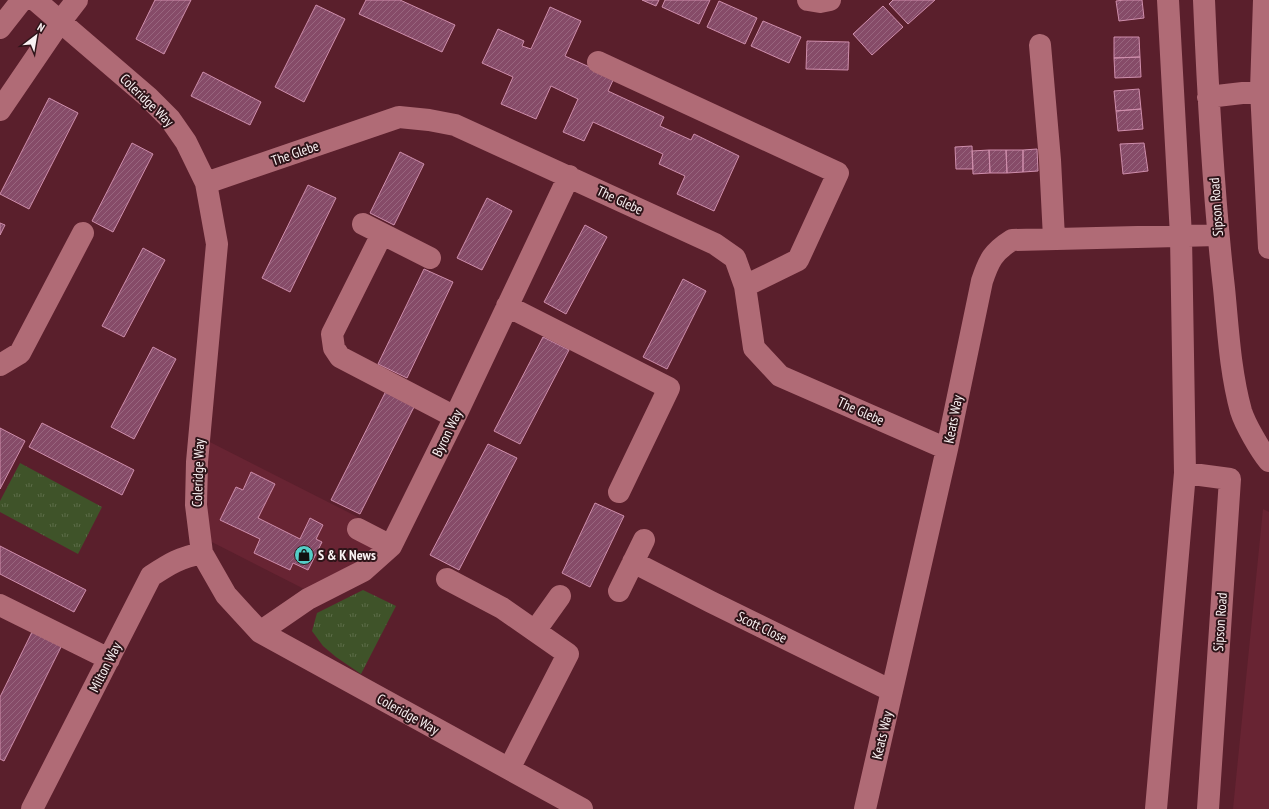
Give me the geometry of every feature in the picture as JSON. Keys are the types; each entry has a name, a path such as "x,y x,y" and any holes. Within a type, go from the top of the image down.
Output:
{"street":[{"path":"0,28 22,0"},
{"name":"Coleridge Way","path":"35,0 148,97 170,119 186,142 206,183 217,244 197,462 196,505 202,553 226,595 260,632 581,809"},
{"path":"0,110 60,22 77,0"},
{"path":"808,0 820,2 830,0"},
{"path":"1156,809 1185,473 1181,236 1168,0"},
{"name":"Sipson Road","path":"1204,0 1208,97 1218,235 1233,372 1241,412 1247,426 1269,461"},
{"path":"1264,0 1269,248"},
{"path":"1040,45 1050,160 1054,238"},
{"path":"598,62 838,173 798,260 745,286"},
{"path":"1208,97 1265,90"},
{"name":"The Glebe","path":"206,183 399,117 429,120 455,125 716,244 735,258 745,286 754,348 780,376 947,449"},
{"name":"Byron Way","path":"260,632 308,599 363,571 391,546 455,417 569,176"},
{"path":"430,258 372,229 332,334 334,348 340,357 455,417"},
{"path":"0,365 20,353 83,233"},
{"name":"Keats Way","path":"865,809 947,449 980,288 987,266 992,257 1000,247 1012,240 1218,235"},
{"path":"507,306 669,388 619,492"},
{"name":"Sipson Road","path":"1185,473 1230,479 1208,809"},
{"path":"358,529 391,546"},
{"path":"619,591 644,540"},
{"name":"Milton Way","path":"32,809 151,576 173,562 187,556 202,553"},
{"name":"Scott Close","path":"633,562 892,691"},
{"path":"447,579 502,608 568,654 509,769"},
{"path":"535,631 560,596"},
{"path":"0,605 109,660"}],"shaded area":[{"path":"202,438 393,535 387,544 310,592 206,539"},
{"path":"1263,509 1269,512 1269,809 1233,809"}],"green space":[{"path":"20,463 102,507 78,554 0,512 0,501"},
{"path":"363,590 396,606 361,674 323,646 312,631 317,613"}],"building":[{"path":"155,0 191,0 164,54 136,39"},
{"path":"366,0 400,0 455,25 442,52 359,14"},
{"path":"642,0 659,0 656,6"},
{"path":"665,0 710,0 699,24 662,7"},
{"path":"893,0 935,0 908,24 889,4"},
{"path":"1142,0 1144,18 1119,21 1116,1"},
{"path":"719,1 757,18 745,44 707,27"},
{"path":"316,5 345,19 304,102 275,87"},
{"path":"883,6 903,27 872,55 853,34"},
{"path":"550,7 581,21 565,56 614,78 608,91 664,117 660,126 691,140 694,134 739,156 714,211 677,194 685,176 659,164 663,154 593,122 584,141 563,132 578,99 551,86 536,119 501,104 513,77 482,63 498,29 524,41 522,46 531,49"},
{"path":"763,21 801,37 789,63 751,46"},
{"path":"1114,37 1139,37 1140,57 1114,58"},
{"path":"807,41 849,42 848,70 806,69"},
{"path":"1140,57 1141,77 1115,78 1114,58"},
{"path":"203,72 261,102 250,125 191,96"},
{"path":"1139,89 1141,109 1116,111 1114,91"},
{"path":"49,98 78,113 29,209 0,194"},
{"path":"1141,109 1143,129 1118,131 1116,111"},
{"path":"132,143 153,154 113,232 92,221"},
{"path":"1144,143 1148,171 1123,174 1120,144"},
{"path":"972,146 973,169 956,169 955,147"},
{"path":"1037,149 1038,171 1023,172 1023,150"},
{"path":"989,150 1006,150 1007,173 990,173"},
{"path":"989,150 990,173 973,174 972,151"},
{"path":"1006,150 1023,150 1023,172 1007,173"},
{"path":"400,152 424,164 394,225 370,213"},
{"path":"308,185 336,198 290,292 262,278"},
{"path":"487,198 512,211 482,270 457,258"},
{"path":"0,223 5,225 0,235"},
{"path":"585,225 607,237 566,314 544,302"},
{"path":"143,248 165,260 124,337 102,326"},
{"path":"424,269 453,282 407,378 378,364"},
{"path":"683,279 706,291 667,369 643,357"},
{"path":"543,337 569,350 520,444 494,431"},
{"path":"153,347 176,359 134,439 111,427"},
{"path":"387,389 416,403 360,514 331,500"},
{"path":"42,423 134,470 122,495 29,447"},
{"path":"0,428 25,441 0,489"},
{"path":"488,444 517,458 459,570 430,555"},
{"path":"251,472 275,484 258,518 300,539 310,518 323,525 316,539 322,542 308,570 293,563 290,570 254,553 260,539 220,520 236,487 243,490"},
{"path":"595,503 624,516 590,587 562,573"},
{"path":"0,546 86,590 74,612 0,574"},
{"path":"33,630 62,645 4,761 0,759 0,697"}],"place":[{"name":"S & K News","path":"304,555"}]}
